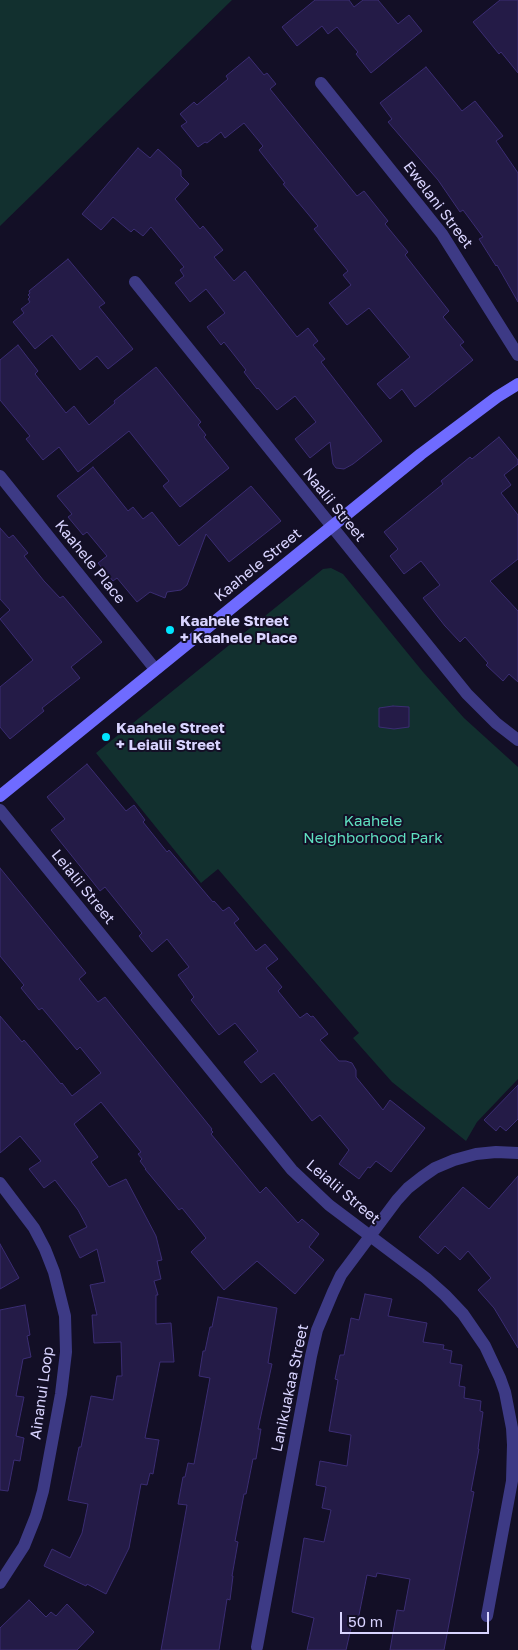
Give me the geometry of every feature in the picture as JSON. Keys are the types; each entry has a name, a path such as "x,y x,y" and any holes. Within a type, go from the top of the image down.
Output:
{"street":[{"name":"Ewelani Street","path":"320,83 442,234 518,355"},
{"name":"Naalii Street","path":"135,282 467,694 496,723 518,740"},
{"name":"Kaahele Street","path":"0,796 459,425 518,384"},
{"name":"Kaahele Place","path":"0,476 155,669"},
{"name":"Leialii Street","path":"0,810 292,1170 329,1205 426,1278 463,1314 485,1346 497,1369 505,1392 512,1428 513,1445 512,1481 487,1616"},
{"name":"Lanikuakaa Street","path":"257,1647 317,1330 324,1310 342,1275 397,1200 408,1188 436,1168 454,1160 476,1154 496,1152 518,1153"},
{"name":"Ainanui Loop","path":"0,1183 34,1228 54,1272 65,1316 66,1352 61,1394 43,1491 36,1516 24,1546 0,1584"}],"green space":[{"path":"0,0 232,0 0,226"},
{"name":"Kaahele Neighborhood Park","path":"331,568 343,574 423,672 464,718 518,767 518,1079 477,1122 466,1141 392,1082 353,1038 359,1033 218,869 201,883 96,753 323,569"}],"building":[{"path":"315,0 349,0 354,7 363,0 378,0 398,24 409,15 422,31 371,73 356,54 358,52 337,27 328,34 322,26 297,46 282,27"},
{"path":"500,0 518,0 518,73 501,52 499,54 473,22"},
{"path":"249,57 264,75 267,73 276,84 270,89 357,196 364,191 388,221 385,224 408,252 405,255 449,311 443,317 464,342 460,345 473,360 415,407 402,389 390,399 377,384 410,357 369,308 347,325 329,303 351,285 343,275 348,271 314,229 318,226 283,184 285,183 259,150 263,146 244,123 225,138 221,132 207,143 205,142 198,147 181,126 187,122 180,114 194,102 197,105 228,79 226,76"},
{"path":"426,67 462,111 475,101 503,136 496,141 518,173 518,302 497,265 479,239 483,237 463,210 460,212 438,180 388,122 392,119 380,103"},
{"path":"138,148 150,158 158,149 181,170 181,176 189,184 175,199 200,229 203,226 223,250 214,257 234,281 245,271 297,337 308,328 318,341 313,345 325,359 321,362 382,441 353,464 344,469 336,468 333,464 330,442 310,458 295,439 316,422 295,396 277,410 257,389 244,372 246,370 224,342 221,345 207,327 225,313 206,289 190,302 175,283 184,276 180,270 184,267 151,227 143,236 134,229 131,232 113,217 101,230 82,214"},
{"path":"68,259 105,303 99,307 133,349 108,369 97,356 80,370 52,335 35,349 13,322 24,313 21,309 30,302 28,299 30,297 28,295 29,291"},
{"path":"18,345 38,371 35,374 66,413 74,406 89,425 115,403 114,401 156,367 201,422 198,425 206,435 204,437 229,468 180,507 163,486 169,481 129,431 78,472 59,447 43,460 26,439 30,436 0,400 0,360"},
{"path":"499,437 518,460 518,464 504,475 511,485 501,493 518,515 518,559 490,581 518,611 518,682 509,674 503,681 486,665 488,663 465,637 460,642 445,626 423,598 440,585 421,561 404,574 390,556 398,549 384,532 443,484 441,481 470,457 472,459"},
{"path":"93,467 128,511 133,507 143,519 152,512 179,546 251,486 281,521 229,562 206,534 187,585 181,590 167,592 165,598 150,592 137,602 117,578 113,581 98,563 107,556 87,532 83,535 68,517 72,514 57,496"},
{"path":"0,528 9,538 13,535 28,553 24,556 44,581 60,598 63,596 102,642 71,667 80,678 42,708 44,711 10,739 0,727 0,687 33,660 0,619 10,610 0,599"},
{"path":"393,706 409,707 409,727 394,729 379,727 379,708"},
{"path":"87,764 126,811 134,805 145,820 143,822 167,852 169,850 213,902 223,911 229,907 239,919 234,923 256,951 265,944 278,959 266,968 282,987 278,991 300,1018 307,1013 311,1017 313,1016 328,1034 320,1040 339,1061 352,1063 356,1070 356,1077 383,1110 390,1100 425,1128 391,1172 376,1161 370,1168 368,1167 359,1179 339,1164 349,1150 320,1115 312,1121 274,1073 261,1083 244,1062 258,1051 235,1023 219,1035 191,1000 194,997 178,975 189,967 167,939 152,952 139,936 142,933 105,887 100,891 51,830 65,819 47,797"},
{"path":"0,868 86,973 79,979 98,1002 105,997 212,1129 213,1132 211,1134 260,1193 266,1187 298,1223 302,1219 319,1234 309,1247 324,1260 295,1294 257,1261 224,1290 191,1252 206,1238 182,1208 179,1210 145,1169 140,1161 142,1159 138,1154 141,1152 101,1102 74,1124 98,1157 91,1162 109,1187 126,1179 156,1236 162,1260 157,1261 161,1279 154,1281 158,1295 156,1295 156,1324 171,1323 174,1362 160,1362 145,1438 159,1440 153,1474 150,1473 147,1485 141,1484 129,1548 106,1594 44,1566 52,1549 70,1558 82,1533 88,1504 68,1500 91,1396 113,1400 117,1376 122,1376 121,1342 94,1343 92,1315 97,1315 90,1285 105,1282 97,1249 80,1258 69,1236 87,1227 78,1210 55,1180 44,1188 29,1169 41,1161 20,1136 0,1153 0,1016 22,1042 24,1040 72,1096 101,1073 80,1047 77,1050 42,1008 39,1010 21,988 24,985 0,956"},
{"path":"518,1085 518,1119 506,1131 500,1126 496,1131 484,1120"},
{"path":"518,1176 518,1348 494,1308 478,1290 491,1278 468,1251 460,1260 445,1246 438,1254 419,1237 463,1187 489,1209"},
{"path":"0,1244 19,1278 0,1289"},
{"path":"365,1294 392,1299 388,1316 427,1323 423,1342 444,1345 443,1349 452,1351 450,1363 462,1365 459,1386 465,1387 464,1398 481,1401 480,1411 483,1412 479,1449 471,1491 474,1492 444,1650 390,1650 397,1610 404,1611 410,1579 377,1573 376,1577 367,1575 357,1625 352,1624 346,1650 307,1650 314,1618 292,1612 304,1538 324,1542 331,1510 322,1508 326,1487 316,1485 320,1461 347,1466 351,1435 329,1431 338,1380 335,1379 340,1355 344,1355 351,1318 359,1320"},
{"path":"218,1297 277,1308 268,1363 272,1364 258,1429 261,1429 256,1459 253,1459 246,1494 244,1494 235,1541 238,1542 230,1600 227,1599 219,1650 161,1650 187,1505 178,1504 183,1477 185,1477 188,1463 194,1464 210,1378 199,1376 203,1351 205,1351 210,1327 212,1327"},
{"path":"25,1305 30,1335 27,1336 31,1357 23,1359 16,1396 24,1397 16,1436 24,1438 20,1461 14,1460 8,1491 0,1490 0,1310"},
{"path":"29,1600 46,1617 51,1612 56,1616 67,1604 94,1632 77,1650 0,1650 0,1628"}],"place":[{"name":"Kaahele Street + Kaahele Place","path":"170,630"},
{"name":"Kaahele Street + Leialii Street","path":"106,737"}]}
